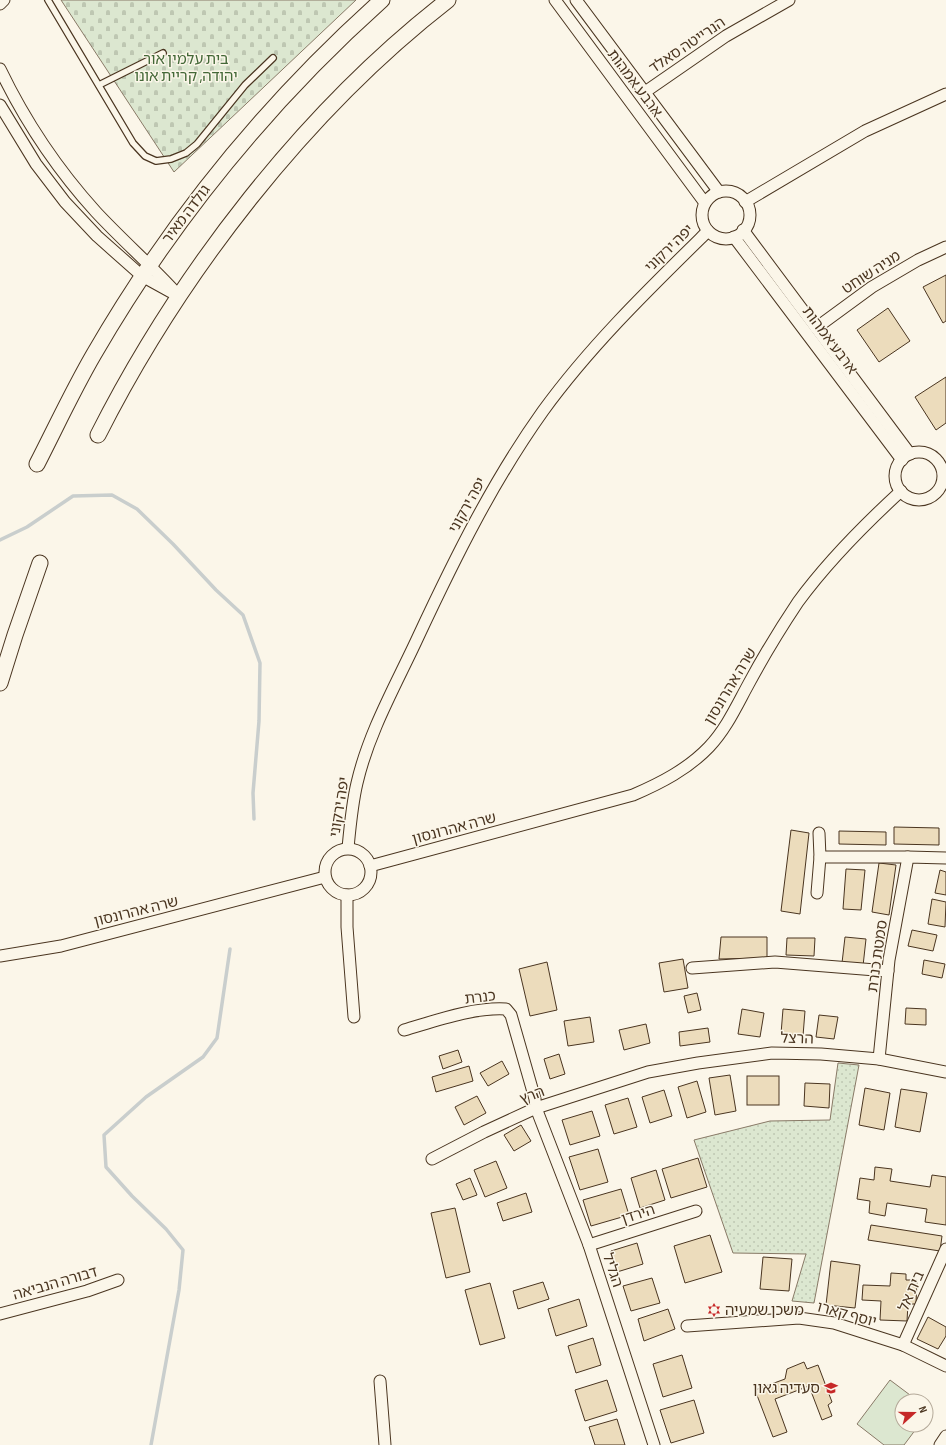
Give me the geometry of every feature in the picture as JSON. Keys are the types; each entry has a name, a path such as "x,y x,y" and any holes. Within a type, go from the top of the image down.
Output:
{"main road":[{"name":"גולדה מאיר","path":"37,464 94,353 146,270 196,200 242,143 318,60 382,0"},
{"path":"98,434 130,374 179,296 229,226 274,171 347,90 409,33 448,0"},
{"path":"0,683 40,563"}],"street":[{"path":"0,4 4,0"},
{"name":"ארבע אמהות","path":"555,0 706,203"},
{"name":"ארבע אמהות","path":"576,0 719,192"},
{"name":"הנרייטה סאלד","path":"645,92 726,36 789,0"},
{"path":"0,69 25,116 48,153 146,270"},
{"path":"745,202 865,131 946,94"},
{"path":"0,105 36,164 65,202 97,236 146,270 179,296"},
{"path":"726,191 735,193 745,202 749,215 747,225 734,237 720,238 708,231 703,223 702,214 709,197 719,192 726,191"},
{"name":"ארבע אמהות","path":"743,230 816,328 906,457"},
{"name":"יפה ירקוני","path":"348,848 357,783 366,752 442,585 494,486 543,411 590,351 651,287 708,231"},
{"name":"ארבע אמהות","path":"734,237 906,457"},
{"name":"מניה שוחט","path":"816,328 872,287 918,260 946,247"},
{"path":"920,452 942,459 943,476 941,486 936,493 928,498 919,500 910,498 901,491 897,484 896,475 898,466 906,457 920,452"},
{"name":"שרה אהרונסון","path":"370,866 633,795 664,782 684,768 709,747 731,718 748,686 799,602 858,530 901,491"},
{"path":"817,893 820,857 819,834"},
{"path":"348,848 357,850 365,856 370,866 371,872 369,882 364,889 356,894 347,895 338,893 330,888 325,877 326,862 339,850 348,848"},
{"path":"820,857 946,858"},
{"name":"סמטת כנרת","path":"880,1059 888,971 908,857"},
{"name":"שרה אהרונסון","path":"0,956 61,946 325,877"},
{"path":"347,895 347,927 354,1018"},
{"path":"692,968 775,962 888,971"},
{"name":"כנרת","path":"404,1030 458,1015 506,1009 511,1015 516,1029 535,1099 536,1108"},
{"name":"הרצל","path":"648,1072 698,1062 772,1053 821,1054 880,1059 946,1072"},
{"name":"הרץ","path":"432,1159 484,1132 536,1108 648,1072"},
{"name":"הגליל","path":"536,1108 589,1245 654,1445"},
{"name":"הירדן","path":"589,1245 696,1211"},
{"name":"בית אל","path":"903,1346 946,1249"},
{"name":"דבורה הנביאה","path":"0,1314 87,1291 118,1280"},
{"name":"יוסף קארו","path":"687,1326 799,1318 834,1323 903,1346 946,1366"},
{"path":"380,1381 385,1445"},
{"path":"940,1445 946,1436"}],"lane":[{"path":"48,0 133,143 145,156 156,161 171,159 186,153 197,144 245,85 273,58"},
{"path":"99,85 163,54"}],"green space":[{"name":"בית עלמין אור יהודה, קריית אונו","path":"61,0 356,0 174,172"},
{"path":"838,1063 859,1065 814,1303 792,1301 806,1254 733,1253 694,1140 770,1121 830,1120"},
{"path":"890,1380 907,1393 894,1393 894,1433 913,1433 904,1445 884,1445 857,1424"}],"building":[{"path":"946,275 946,321 943,323 923,287"},
{"path":"888,308 910,341 879,362 857,330"},
{"path":"946,377 946,423 936,430 915,397"},
{"path":"894,827 939,828 939,845 894,844"},
{"path":"791,830 809,833 800,914 781,911"},
{"path":"839,831 886,832 886,845 839,844"},
{"path":"879,863 896,865 889,915 872,912"},
{"path":"846,869 865,870 861,910 843,909"},
{"path":"940,870 946,872 946,895 935,893"},
{"path":"932,899 946,902 945,927 928,924"},
{"path":"912,930 937,935 933,951 908,946"},
{"path":"721,937 767,937 767,958 719,959"},
{"path":"845,937 866,939 863,966 842,963"},
{"path":"787,938 815,938 814,956 786,955"},
{"path":"683,959 688,988 664,992 659,963"},
{"path":"924,960 945,964 942,978 922,974"},
{"path":"547,962 557,1010 530,1016 519,969"},
{"path":"697,993 701,1010 688,1013 684,996"},
{"path":"906,1008 926,1009 926,1025 905,1024"},
{"path":"742,1009 764,1013 760,1037 738,1034"},
{"path":"783,1009 805,1011 803,1036 781,1034"},
{"path":"819,1015 838,1017 834,1039 816,1037"},
{"path":"590,1017 594,1042 568,1046 564,1021"},
{"path":"646,1024 650,1043 624,1050 619,1030"},
{"path":"708,1028 710,1042 680,1046 679,1032"},
{"path":"458,1050 462,1062 443,1069 439,1056"},
{"path":"559,1054 565,1074 550,1079 544,1059"},
{"path":"502,1061 509,1074 488,1086 480,1073"},
{"path":"469,1066 473,1081 436,1092 432,1077"},
{"path":"730,1075 736,1111 715,1115 709,1078"},
{"path":"747,1076 779,1076 779,1105 747,1105"},
{"path":"697,1081 706,1112 687,1118 678,1087"},
{"path":"805,1083 830,1084 829,1108 804,1106"},
{"path":"865,1088 890,1093 884,1130 859,1125"},
{"path":"901,1089 927,1093 920,1132 895,1127"},
{"path":"664,1090 672,1116 650,1123 642,1097"},
{"path":"477,1096 486,1113 464,1125 455,1107"},
{"path":"628,1098 637,1127 614,1134 605,1105"},
{"path":"592,1111 600,1136 570,1145 562,1120"},
{"path":"521,1125 531,1141 514,1151 504,1135"},
{"path":"598,1149 608,1182 580,1190 569,1157"},
{"path":"698,1158 707,1187 671,1198 662,1169"},
{"path":"496,1161 507,1188 485,1197 474,1170"},
{"path":"875,1167 892,1169 890,1181 930,1187 932,1175 946,1177 946,1225 925,1222 927,1209 887,1203 885,1216 869,1213 870,1201 857,1199 860,1178 874,1180"},
{"path":"656,1170 665,1200 640,1208 631,1178"},
{"path":"470,1178 477,1195 463,1200 456,1184"},
{"path":"621,1189 629,1215 591,1226 583,1200"},
{"path":"526,1193 532,1212 503,1221 497,1203"},
{"path":"455,1208 470,1272 446,1278 431,1213"},
{"path":"871,1225 942,1236 940,1251 868,1240"},
{"path":"710,1235 722,1272 685,1283 674,1246"},
{"path":"637,1243 643,1264 617,1272 611,1251"},
{"path":"763,1257 792,1259 789,1291 760,1289"},
{"path":"831,1261 860,1265 855,1308 826,1305"},
{"path":"891,1273 906,1274 906,1280 917,1280 916,1304 908,1304 907,1321 880,1320 881,1301 862,1300 863,1285 890,1286"},
{"path":"652,1278 660,1303 631,1311 623,1286"},
{"path":"543,1282 549,1299 518,1309 513,1291"},
{"path":"490,1283 505,1338 480,1345 465,1290"},
{"path":"579,1299 587,1326 556,1336 548,1309"},
{"path":"668,1309 675,1329 644,1341 638,1319"},
{"path":"928,1317 946,1327 946,1336 938,1349 917,1339"},
{"path":"593,1338 601,1365 576,1373 568,1346"},
{"path":"682,1355 692,1388 663,1397 653,1364"},
{"path":"804,1362 807,1369 818,1365 832,1402 828,1405 832,1416 822,1420 809,1386 775,1399 787,1432 773,1437 755,1390 785,1379 787,1369"},
{"path":"607,1380 617,1411 585,1421 575,1390"},
{"path":"694,1400 704,1433 671,1443 660,1410"},
{"path":"617,1419 625,1445 595,1445 589,1427"}],"waterway":[{"path":"0,540 27,527 73,496 112,495 137,509 173,544 216,590 243,615 260,663 259,721 253,793 254,819"},
{"path":"151,1445 179,1290 183,1250 166,1229 132,1196 106,1167 104,1135 146,1097 203,1057 217,1038 230,949"}],"place":[{"name":"משכן שמעיה","path":"714,1310"},
{"name":"סעדיה גאון","path":"831,1388"}]}
